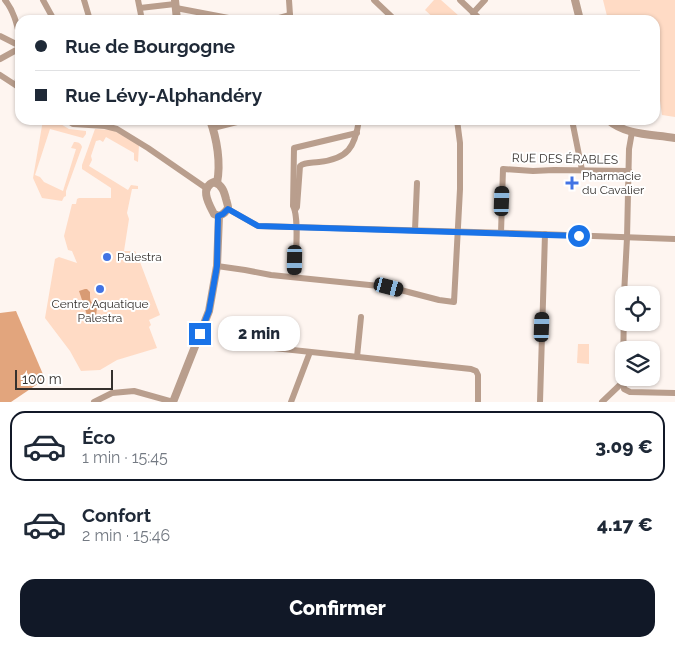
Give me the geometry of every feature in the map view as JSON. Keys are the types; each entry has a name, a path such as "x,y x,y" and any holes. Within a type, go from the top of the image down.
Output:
{"street":[{"path":"6,0 15,19"},
{"path":"43,0 51,15"},
{"path":"84,0 88,15"},
{"path":"138,0 141,15"},
{"path":"289,0 291,15"},
{"path":"374,0 390,15"},
{"path":"460,0 475,15"},
{"path":"473,13 485,0"},
{"path":"575,0 579,15"},
{"path":"140,8 175,4 219,15"},
{"path":"0,36 15,44"},
{"path":"0,60 15,50"},
{"path":"0,75 15,84"},
{"path":"89,125 117,129 206,188 208,202 214,214 218,216"},
{"path":"212,125 217,144 218,168 216,183"},
{"path":"295,210 297,207 300,166 339,157 351,148 358,125"},
{"path":"217,266 271,275 389,287 454,302 460,189 460,142 458,125"},
{"path":"573,125 582,170"},
{"path":"616,125 632,132 675,138"},
{"path":"625,286 629,149 632,132"},
{"path":"295,277 294,148 357,134"},
{"name":"RUE DES ÉRABLES","path":"501,233 503,169 533,171 629,171"},
{"path":"206,188 214,182 219,184 224,191 228,209 258,226 675,239"},
{"path":"415,230 417,183"},
{"path":"218,216 228,209"},
{"path":"94,402 112,393 134,391 173,402 209,311 217,266 218,216"},
{"path":"540,402 545,234"},
{"path":"357,357 361,317"},
{"path":"240,337 246,343 254,346 471,369 476,371 478,375 478,402"},
{"path":"291,402 310,352"},
{"path":"602,402 618,386"},
{"path":"623,386 624,389 630,392 675,393"}],"shaded area":[{"path":"434,0 441,0 458,15 430,15 425,10"},
{"path":"603,0 675,0 675,117 662,115 660,101 660,15 607,15"},
{"path":"42,125 62,125 69,129 86,131 83,138 50,129 35,175 44,182 63,191 76,149 71,148 74,142 79,143 82,147 66,191 66,196 62,201 42,198 33,178"},
{"name":"Centre Aquatique Palestra","path":"95,129 113,130 139,145 138,162 134,160 134,153 106,137 103,142 100,140 96,141 89,166 128,190 131,185 138,186 138,189 132,189 127,213 129,219 124,251 135,251 137,254 160,315 149,320 151,325 149,327 157,348 117,360 100,370 81,371 70,351 45,318 55,259 59,257 77,263 72,251 68,250 64,236 72,204 76,204 79,198 111,198 111,188 82,169"},
{"path":"85,289 90,292 91,301 97,307 96,317 89,321 79,291"},
{"path":"16,311 45,379 11,402 0,402 0,313"},
{"path":"578,344 589,344 589,364 577,363"}],"place":[{"name":"Pharmacie du Cavalier","path":"572,183"},
{"name":"Palestra","path":"107,257"},
{"name":"Centre Aquatique Palestra","path":"100,289"}],"route":[{"path":"200,334 209,311 217,266 218,216 228,209 258,226 579,236"}]}
